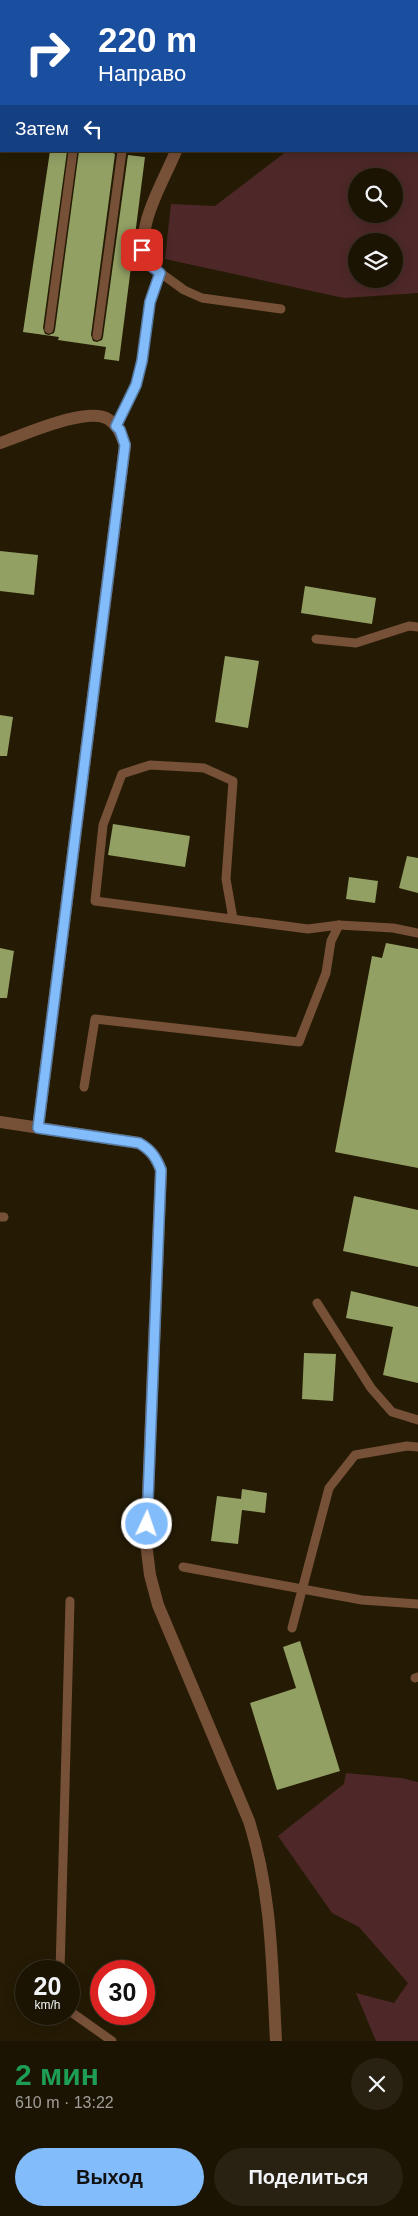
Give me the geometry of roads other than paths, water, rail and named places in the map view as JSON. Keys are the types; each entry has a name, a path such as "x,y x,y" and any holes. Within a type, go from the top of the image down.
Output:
{"street":[{"path":"147,263 142,250 145,230 155,199 176,152"},
{"path":"0,443 77,416 93,414 108,419 116,426 120,430 125,445 38,1128"},
{"path":"0,1122 139,1143 149,1149 157,1158 161,1170 146,1543 150,1575 158,1604 249,1821 258,1849 268,1907 276,2041"}],"lane":[{"path":"49,330 73,152"},
{"path":"98,336 122,152"},
{"path":"147,263 184,290 202,298 281,309"},
{"path":"116,426 136,385 142,361 150,302 160,273"},
{"path":"316,639 356,643 409,626 418,627"},
{"path":"233,919 226,878 234,781 204,768 150,765 122,774 103,825 95,901 308,929 339,925 394,928 418,933"},
{"path":"84,1087 95,1019 299,1042 326,973 331,942 339,925"},
{"path":"317,1303 371,1388 392,1412 418,1420"},
{"path":"292,1628 329,1488 355,1455 407,1446 418,1447"},
{"path":"183,1567 362,1600 418,1604"},
{"path":"60,1960 70,1601"},
{"path":"80,2018 112,2041"}]}
